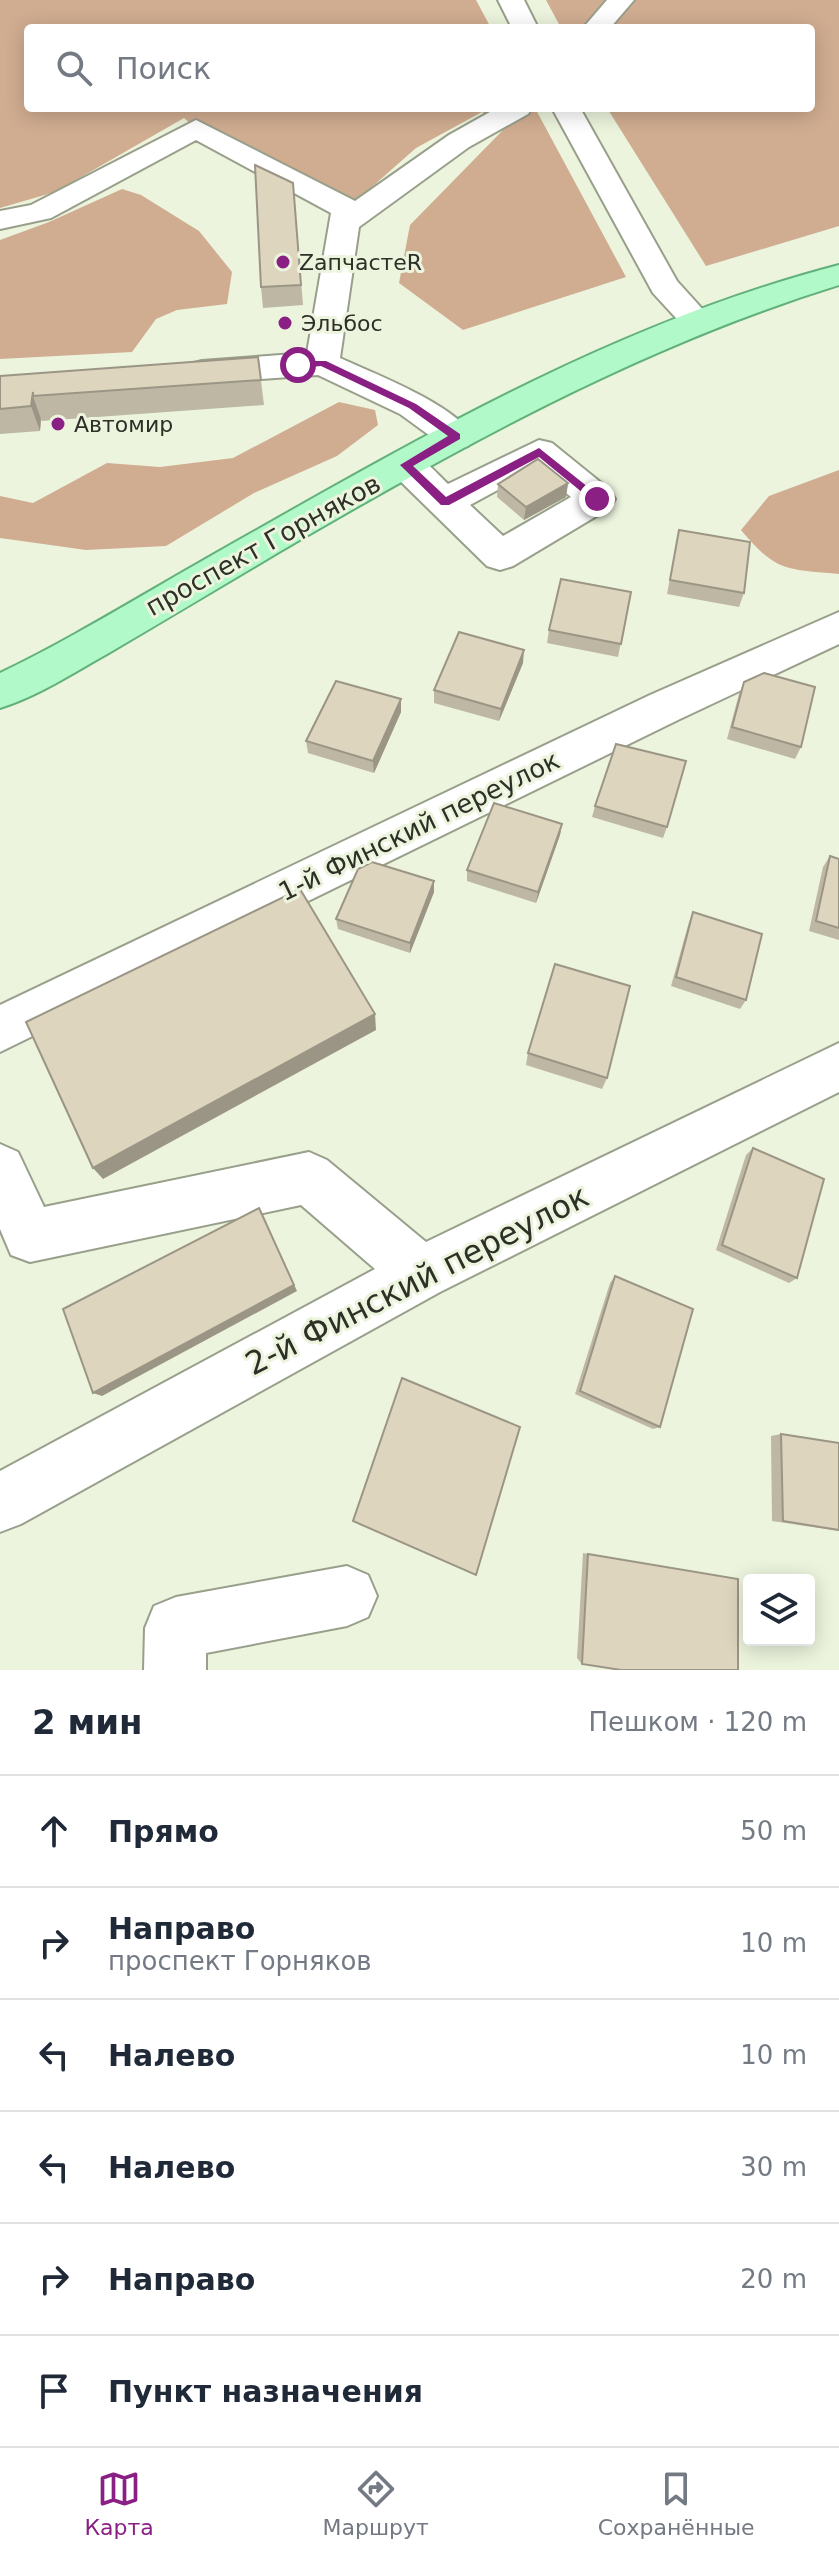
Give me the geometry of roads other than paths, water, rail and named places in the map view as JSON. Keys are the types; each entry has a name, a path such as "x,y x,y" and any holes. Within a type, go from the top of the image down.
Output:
{"main road":[{"name":"проспект Горняков","path":"0,692 456,437 616,357 699,323 839,275"}],"street":[{"path":"511,0 523,24"},
{"path":"600,24 621,0"},
{"path":"345,223 459,141 511,112"},
{"path":"568,112 664,286 699,323"},
{"path":"0,220 40,212 196,129 347,209 322,363"},
{"path":"174,374 322,363 412,406 456,437"},
{"path":"406,465 445,502"},
{"name":"1-й Финский переулок","path":"0,1029 665,707 835,636"},
{"name":"2-й Финский переулок","path":"0,1503 421,1273 839,1067"},
{"path":"0,1170 30,1236 309,1178 421,1273"},
{"path":"175,1670 176,1628 347,1596"}],"place":[{"name":"ZапчастеR","path":"283,262"},
{"name":"Эльбос","path":"285,323"},
{"name":"Автомир","path":"58,424"}]}
